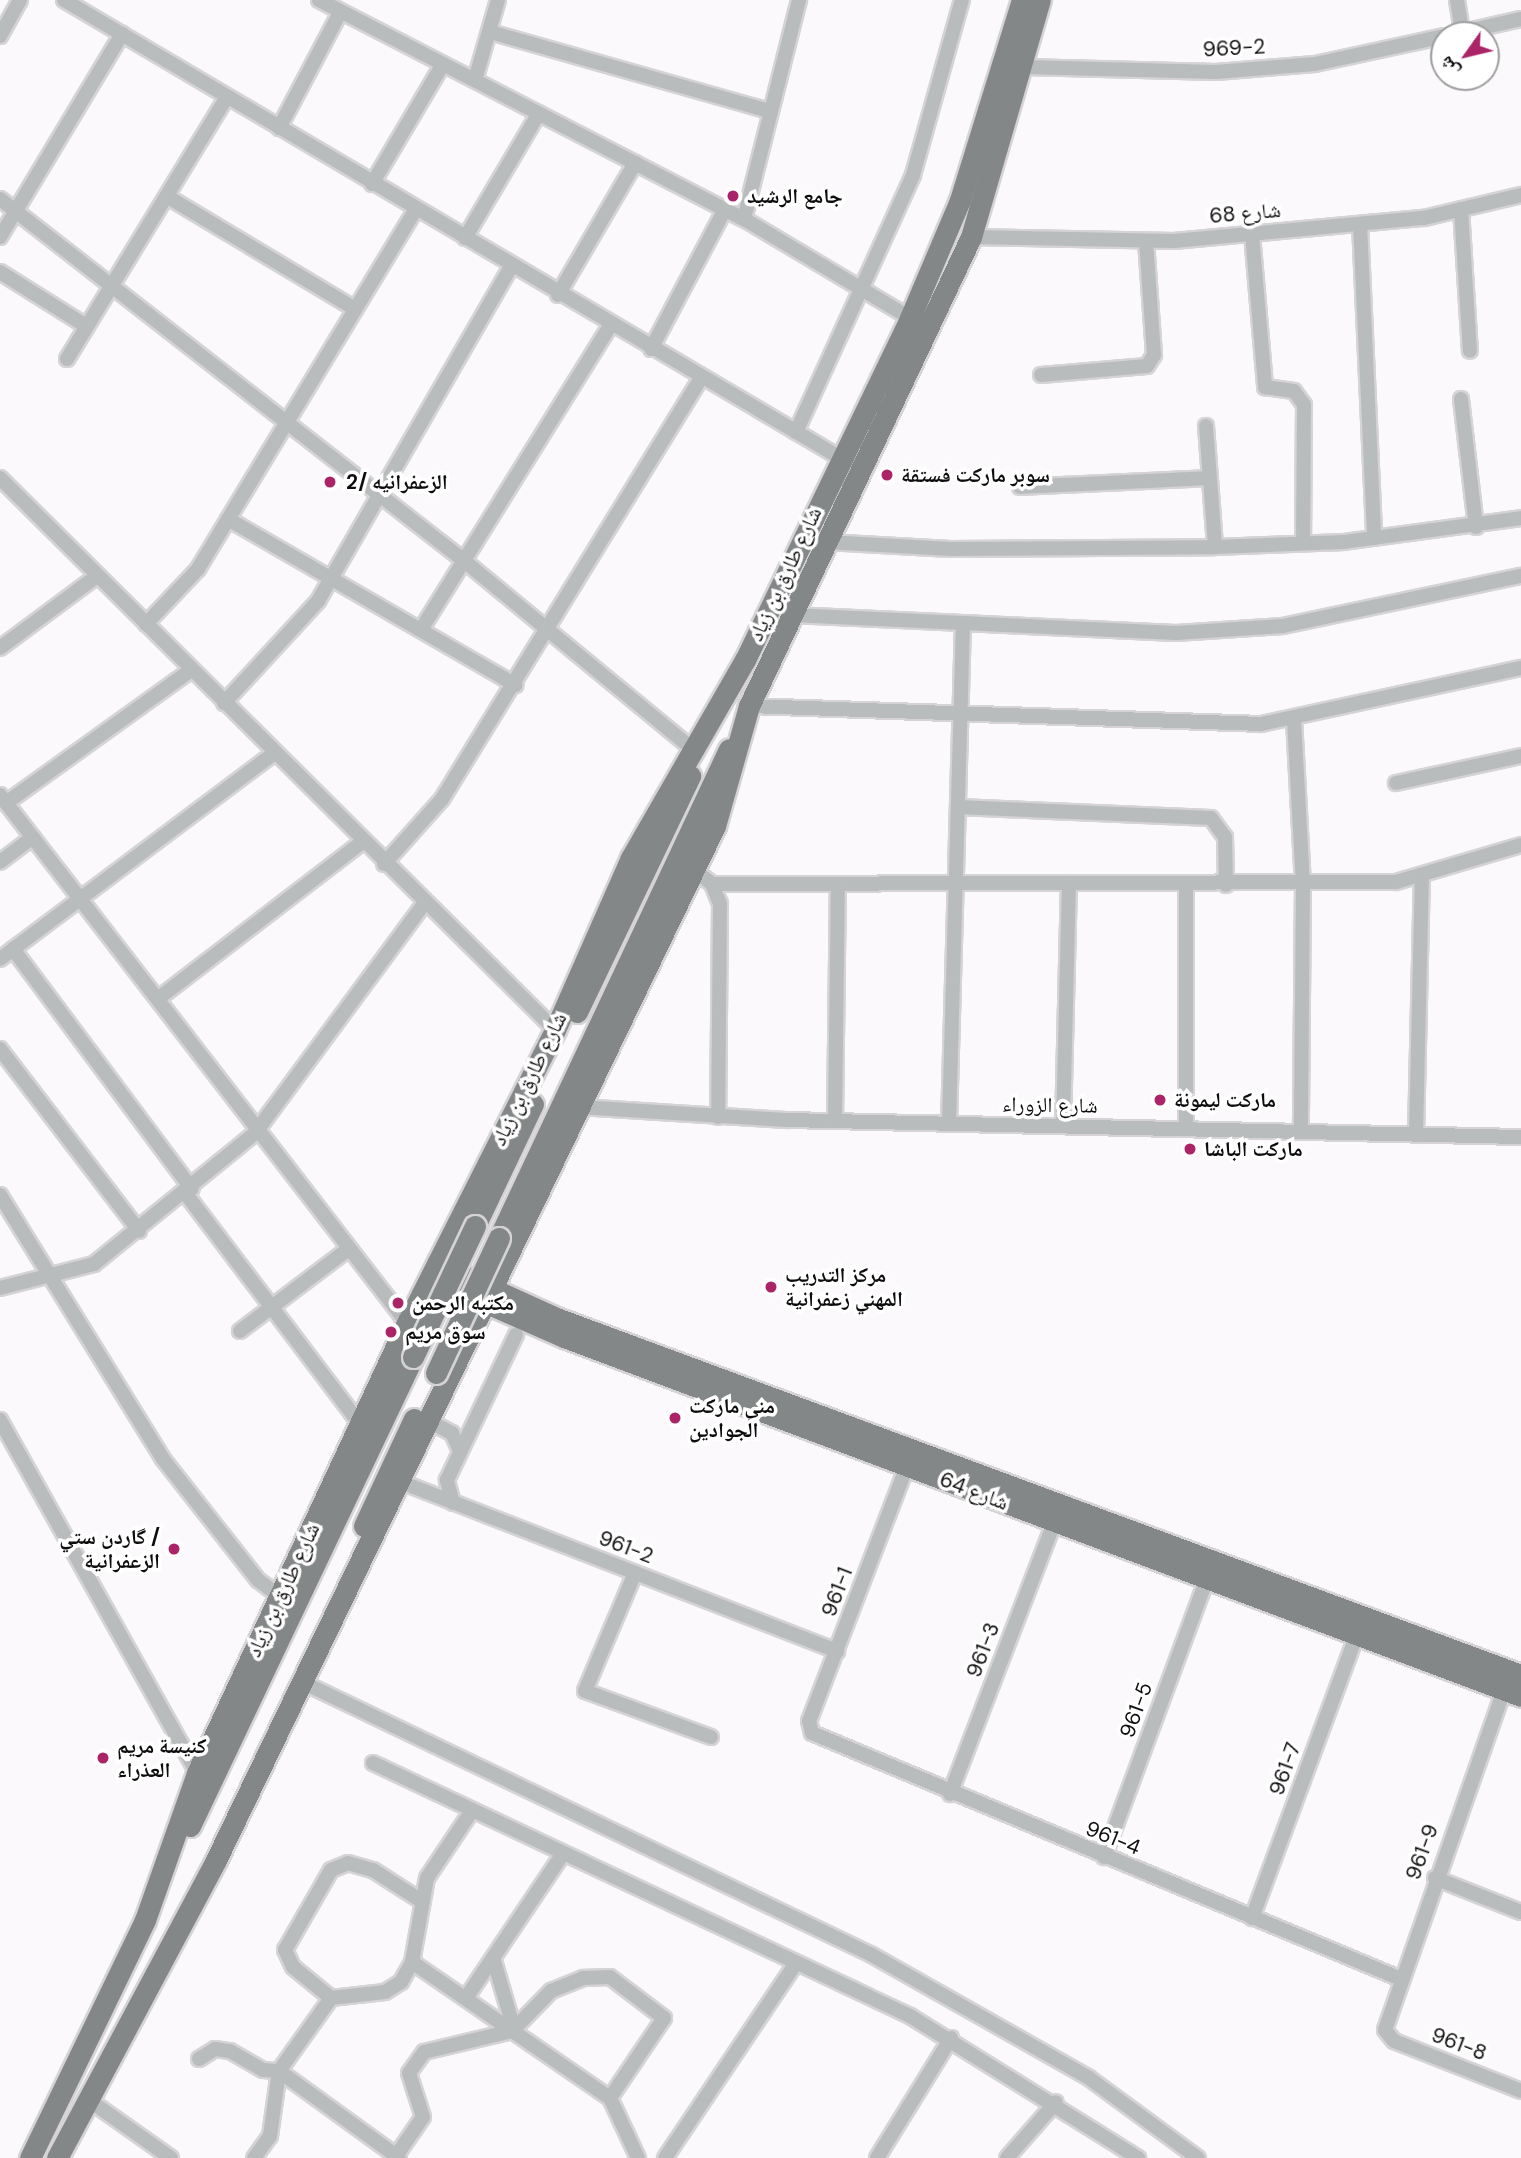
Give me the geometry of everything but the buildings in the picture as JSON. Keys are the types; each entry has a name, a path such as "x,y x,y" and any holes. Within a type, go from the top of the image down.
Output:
{"main road":[{"name":"شارع طارق بن زياد","path":"30,2158 145,1920 197,1773 407,1323 555,1030 631,858 691,748 745,660 839,457 910,318 960,200 1022,0"},
{"name":"شارع طارق بن زياد","path":"57,2158 302,1682 401,1482 693,869 730,784 749,706 971,237 1024,66 1040,0"},
{"path":"145,1920 745,660"},
{"path":"159,1962 749,706"},
{"name":"شارع 64","path":"433,1271 907,1466 1512,1693"},
{"name":"شارع 64","path":"489,1296 1092,1520 1521,1675"}],"street":[{"path":"0,36 20,0"},
{"path":"64,0 610,326 839,457"},
{"path":"320,0 744,219 910,318"},
{"path":"475,80 498,0"},
{"path":"744,219 799,0"},
{"path":"796,432 913,175 962,0"},
{"path":"1456,21 1457,0"},
{"path":"279,128 341,11"},
{"path":"1500,24 1521,19"},
{"path":"489,32 769,111"},
{"path":"0,237 122,34"},
{"name":"969-2","path":"1024,66 1216,72 1315,64 1430,39"},
{"path":"372,184 443,64"},
{"path":"67,359 227,97"},
{"path":"464,238 539,113"},
{"path":"558,295 635,163"},
{"name":"شارع 68","path":"971,237 1146,241 1252,234 1360,224 1461,209 1521,195"},
{"path":"168,197 355,309"},
{"path":"0,199 376,495 462,559 547,632 691,748"},
{"path":"651,349 725,209"},
{"path":"1461,209 1470,351"},
{"path":"146,624 198,569 415,210"},
{"path":"1360,224 1374,538"},
{"path":"1252,234 1265,387 1294,391 1304,405 1303,543"},
{"path":"1041,375 1147,366 1154,355 1146,241"},
{"path":"224,703 290,636 330,576 511,267"},
{"path":"0,272 86,326"},
{"path":"422,628 462,559 610,326"},
{"path":"384,864 442,799 515,685 701,378"},
{"path":"1461,399 1476,527"},
{"path":"1206,426 1215,547"},
{"path":"0,478 424,904 555,1030"},
{"path":"1020,487 1210,478"},
{"path":"826,542 951,549 1215,547 1374,538 1476,527 1521,518"},
{"path":"229,519 422,628 515,685"},
{"path":"3,641 97,576"},
{"path":"792,615 1175,633 1283,626 1521,576"},
{"path":"949,1124 963,625"},
{"path":"749,706 1128,723 1294,719 1521,668"},
{"path":"191,670 3,799 159,998 255,1133 407,1323"},
{"path":"1294,719 1303,885 1301,1132"},
{"path":"0,958 274,753"},
{"path":"1396,783 1521,756"},
{"path":"958,807 1211,818 1225,837 1226,885"},
{"path":"0,862 33,837"},
{"path":"159,998 362,842"},
{"path":"712,884 1303,885 1422,876 1521,845"},
{"path":"693,869 712,884 720,904 718,1117"},
{"path":"1416,1135 1422,876"},
{"path":"1063,1126 1069,885"},
{"path":"1186,885 1186,1129"},
{"path":"835,1121 838,886"},
{"path":"0,1288 94,1264 189,1192 255,1133 424,904"},
{"path":"13,949 272,1308 360,1425"},
{"path":"0,1049 139,1231"},
{"name":"شارع الزوراء","path":"578,1107 718,1117 835,1121 1521,1137"},
{"path":"0,1195 163,1459 258,1580 279,1596"},
{"path":"240,1331 347,1250"},
{"path":"453,1503 447,1480 459,1449 516,1335"},
{"path":"0,1420 197,1773"},
{"path":"429,1421 452,1433 459,1449"},
{"name":"961-1","path":"812,1733 809,1721 907,1466"},
{"name":"961-2","path":"401,1482 837,1651"},
{"name":"961-3","path":"950,1794 1055,1521"},
{"path":"635,1573 585,1691 711,1737"},
{"name":"961-5","path":"1104,1857 1207,1578"},
{"name":"961-7","path":"1252,1918 1357,1634"},
{"path":"302,1682 872,1955 1089,2078 1198,2158"},
{"name":"961-9","path":"1385,2030 1435,1878 1512,1693"},
{"name":"961-4","path":"812,1733 950,1794 1401,1979"},
{"path":"373,1763 471,1812 951,2038 1056,2102 1138,2158"},
{"path":"254,2158 270,2136 279,2071 331,1998 394,1989 412,1962 428,1878 471,1812"},
{"path":"466,1998 494,1961 562,1855"},
{"path":"331,1998 293,1967 285,1951 287,1936 331,1870 348,1863 373,1870 423,1902"},
{"path":"1435,1878 1521,1912"},
{"path":"494,1961 513,2030"},
{"path":"412,1962 610,2098 634,2157"},
{"path":"664,2158 796,1963"},
{"path":"199,2059 215,2049 230,2050 263,2070 279,2071 397,2157 423,2117 409,2073 424,2052 513,2030 551,1990 583,1978 610,1977 660,2011 663,2025 610,2098"},
{"name":"961-8","path":"1385,2030 1394,2041 1521,2091"},
{"path":"877,2158 951,2038"},
{"path":"86,2098 171,2158"},
{"path":"1007,2158 1056,2102"}],"place":[{"name":"جامع الرشيد","path":"733,196"},
{"name":"سوبر ماركت فستقة","path":"887,475"},
{"name":"الزعفرانيه /2","path":"330,482"},
{"name":"ماركت ليمونة","path":"1160,1100"},
{"name":"ماركت الباشا","path":"1190,1149"},
{"name":"مركز التدريب المهني زعفرانية","path":"771,1287"},
{"name":"مكتبه الرحمن","path":"398,1303"},
{"name":"سوق مريم","path":"391,1332"},
{"name":"مني ماركت الجوادين","path":"675,1418"},
{"name":"گاردن ستي / الزعفرانية","path":"174,1549"},
{"name":"كنيسة مريم العذراء","path":"103,1758"}]}
